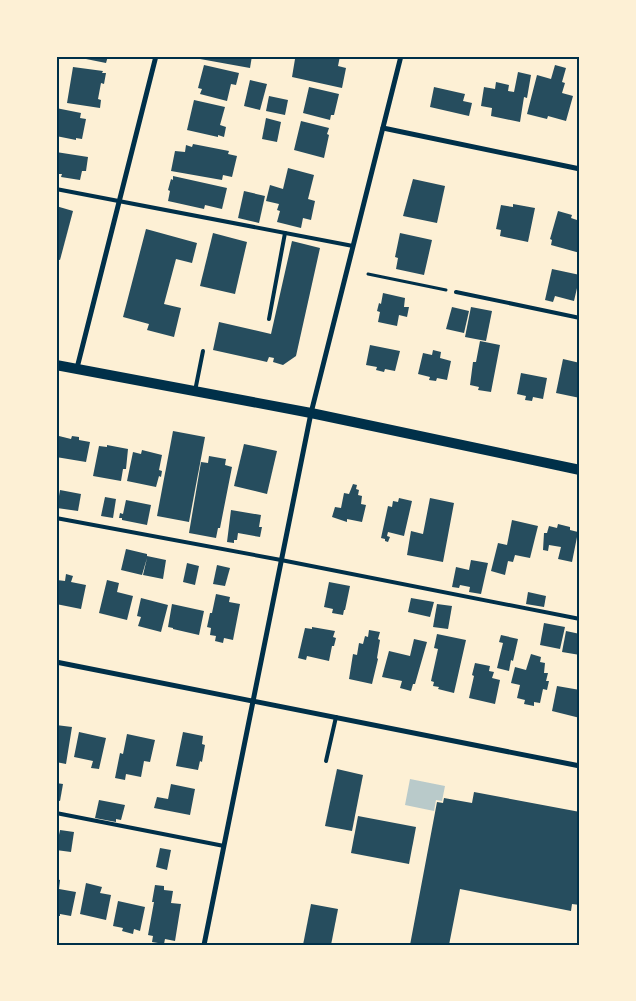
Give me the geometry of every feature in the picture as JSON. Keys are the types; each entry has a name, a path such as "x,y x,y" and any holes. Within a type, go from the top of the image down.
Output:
{"main road":[{"path":"56,364 311,413 580,470"}],"street":[{"path":"77,368 156,56"},
{"path":"204,945 311,413 401,56"},
{"path":"383,128 580,169"},
{"path":"56,662 580,766"}],"lane":[{"path":"56,189 353,246"},
{"path":"269,319 285,233"},
{"path":"456,292 580,318"},
{"path":"195,391 203,351"},
{"path":"56,518 580,619"},
{"path":"326,762 336,717"},
{"path":"56,813 224,846"}],"path":[{"path":"368,274 456,292"}],"shaded area":[{"path":"410,779 445,786 442,801 436,800 434,811 405,805"}],"building":[{"path":"81,56 108,56 106,63 81,58"},
{"path":"200,56 252,56 250,68 200,59"},
{"path":"285,56 340,56 338,66 346,68 342,88 292,77 295,59"},
{"path":"204,65 239,73 236,85 231,84 227,101 200,94 202,89 198,88"},
{"path":"555,65 566,68 562,82 565,83 562,93 573,96 566,121 548,116 547,119 527,114 537,75 551,79"},
{"path":"73,67 106,73 104,84 101,83 98,99 101,100 100,108 67,103"},
{"path":"518,72 531,75 527,98 524,97 520,122 491,116 492,108 481,106 484,87 495,89 496,82 509,85 508,91 514,92"},
{"path":"250,80 267,84 260,110 244,106"},
{"path":"309,87 339,94 334,115 331,115 330,120 303,113"},
{"path":"434,87 465,94 463,101 472,103 469,116 430,107"},
{"path":"269,96 288,100 285,115 266,111"},
{"path":"194,100 225,107 220,125 226,127 224,137 187,130"},
{"path":"56,108 81,113 80,118 86,119 82,139 76,138 76,140 56,136"},
{"path":"266,118 281,122 277,142 262,139"},
{"path":"301,121 329,128 324,158 294,150"},
{"path":"193,144 229,151 228,154 237,156 232,177 223,175 222,180 171,171 175,151 185,152 186,145 192,147"},
{"path":"56,152 88,157 86,171 82,171 80,180 61,177 62,174 56,174"},
{"path":"288,168 314,175 308,199 315,201 311,220 303,218 301,228 277,222 280,211 277,210 279,204 266,201 270,185 283,189"},
{"path":"173,176 227,188 222,209 205,205 204,209 168,201 170,191 168,190"},
{"path":"413,179 445,186 437,223 403,216"},
{"path":"244,191 265,196 259,223 238,218"},
{"path":"513,204 535,208 528,242 500,236 501,230 496,229 501,205 513,207"},
{"path":"56,206 73,211 60,260 56,259"},
{"path":"558,211 572,215 571,218 580,221 580,253 551,245 552,240 550,239"},
{"path":"146,229 197,243 192,263 176,259 164,304 181,308 174,337 147,330 149,324 123,317"},
{"path":"213,233 247,242 235,294 200,286"},
{"path":"400,233 432,240 424,275 396,269 398,258 395,257"},
{"path":"292,241 320,248 296,356 283,365 273,362 274,358 269,357 267,362 213,350 219,322 271,334"},
{"path":"552,269 580,275 574,301 555,296 553,302 545,300"},
{"path":"383,293 405,298 404,307 409,307 407,317 399,315 397,326 378,322 380,312 377,311 379,303 381,304"},
{"path":"452,307 469,311 464,333 446,329"},
{"path":"471,307 492,311 486,341 465,337"},
{"path":"480,341 500,345 491,392 478,390 479,387 470,385 473,362 476,362"},
{"path":"370,345 400,351 395,371 385,369 384,372 376,370 377,367 366,365"},
{"path":"433,350 441,352 440,358 451,361 447,380 437,378 436,381 429,380 430,377 418,374 423,353 432,355"},
{"path":"563,359 580,363 580,398 556,393"},
{"path":"521,373 547,378 543,399 533,397 532,401 525,400 526,396 517,394"},
{"path":"173,431 205,437 189,522 157,516"},
{"path":"59,436 71,439 72,436 79,437 79,440 90,442 86,462 56,457"},
{"path":"244,444 277,451 267,494 234,486"},
{"path":"107,445 128,449 126,469 123,469 121,481 93,476 99,446 107,447"},
{"path":"142,450 162,455 159,470 162,471 161,477 159,476 156,487 127,481 133,452 141,454"},
{"path":"209,456 226,459 225,465 232,467 220,528 218,528 216,538 189,533 201,462 208,463"},
{"path":"353,484 357,485 358,495 362,496 361,504 366,505 362,522 347,519 347,522 332,517 335,507 341,508 344,493 349,494"},
{"path":"60,490 81,494 78,511 57,508"},
{"path":"105,497 116,499 113,518 101,516"},
{"path":"399,498 412,501 404,536 388,532 387,536 390,537 388,542 381,538 388,506 392,507 393,501 398,502"},
{"path":"430,498 454,503 443,562 407,555 411,531 423,534"},
{"path":"126,500 151,505 147,525 119,518 120,513 123,514"},
{"path":"231,510 261,515 259,527 262,527 260,537 238,533 237,540 234,540 234,543 227,542"},
{"path":"512,520 538,526 530,558 515,555 513,562 508,561 505,575 491,571 498,543 507,545"},
{"path":"558,524 570,527 570,530 578,532 572,562 558,559 561,547 549,545 548,551 543,550 544,533 547,533 549,526 557,528"},
{"path":"126,549 166,560 163,579 143,575 147,558 142,575 121,570"},
{"path":"471,560 488,563 481,594 469,592 470,587 460,585 459,588 452,587 456,567 469,570"},
{"path":"187,563 199,566 195,585 183,582"},
{"path":"217,565 230,568 225,586 213,584"},
{"path":"66,574 73,576 71,582 86,585 81,609 56,604 57,580 65,581"},
{"path":"107,580 119,583 117,592 133,596 127,620 99,613"},
{"path":"329,582 350,586 343,615 332,613 333,609 324,607"},
{"path":"528,592 546,596 544,607 526,604"},
{"path":"216,594 230,597 229,602 240,604 233,640 224,638 223,643 215,641 216,636 210,635 211,628 207,627"},
{"path":"141,598 168,605 161,632 138,626 141,617 137,616"},
{"path":"411,598 434,602 430,617 408,612"},
{"path":"172,604 204,611 199,635 168,627"},
{"path":"437,604 452,606 448,629 433,627"},
{"path":"544,623 565,627 560,649 540,645"},
{"path":"312,627 335,631 333,637 336,638 329,661 307,656 306,660 298,658 305,628 312,629"},
{"path":"369,630 380,632 378,659 372,684 349,679 353,654 357,655 359,643 363,644 365,636 368,637"},
{"path":"566,631 580,634 580,655 562,652"},
{"path":"437,634 466,640 454,693 438,689 439,687 433,686 434,682 431,681 438,649 434,648"},
{"path":"501,635 518,639 509,671 497,668 503,643 499,642"},
{"path":"414,639 427,642 415,684 413,684 411,691 400,688 402,681 382,677 389,651 410,656"},
{"path":"531,654 541,657 540,662 545,663 544,673 548,673 546,681 549,681 547,690 543,689 540,703 534,702 534,706 524,704 525,700 517,698 520,685 511,683 515,667 526,670"},
{"path":"475,663 490,666 489,671 494,672 492,678 500,680 495,704 469,698"},
{"path":"557,686 580,690 580,718 552,711"},
{"path":"56,725 72,727 66,764 56,762 58,750"},
{"path":"79,732 106,738 99,769 91,768 93,761 74,757"},
{"path":"183,732 203,736 202,744 205,745 202,762 200,761 198,770 176,766"},
{"path":"127,734 155,740 150,762 144,761 141,777 126,774 125,780 115,778 120,753 123,754"},
{"path":"337,769 363,775 352,831 325,826"},
{"path":"56,783 63,784 60,801 56,800"},
{"path":"171,784 195,789 190,815 154,808 157,797 168,799"},
{"path":"474,792 580,812 580,905 572,904 571,911 460,889 449,945 410,945 437,802 443,803 444,798 472,803"},
{"path":"99,800 125,805 121,820 116,819 116,822 95,818"},
{"path":"358,816 416,827 409,864 351,853"},
{"path":"60,830 74,832 71,852 56,850"},
{"path":"160,848 171,850 167,870 156,867"},
{"path":"56,879 60,880 59,889 76,892 71,916 60,914 60,916 56,916"},
{"path":"86,883 102,887 100,893 111,895 106,920 80,914"},
{"path":"155,885 164,886 164,890 173,891 171,903 181,904 175,941 165,939 164,944 152,942 153,936 148,935"},
{"path":"118,901 145,907 140,931 134,929 133,934 122,931 123,928 113,926"},
{"path":"311,904 338,909 331,945 303,945"}]}
